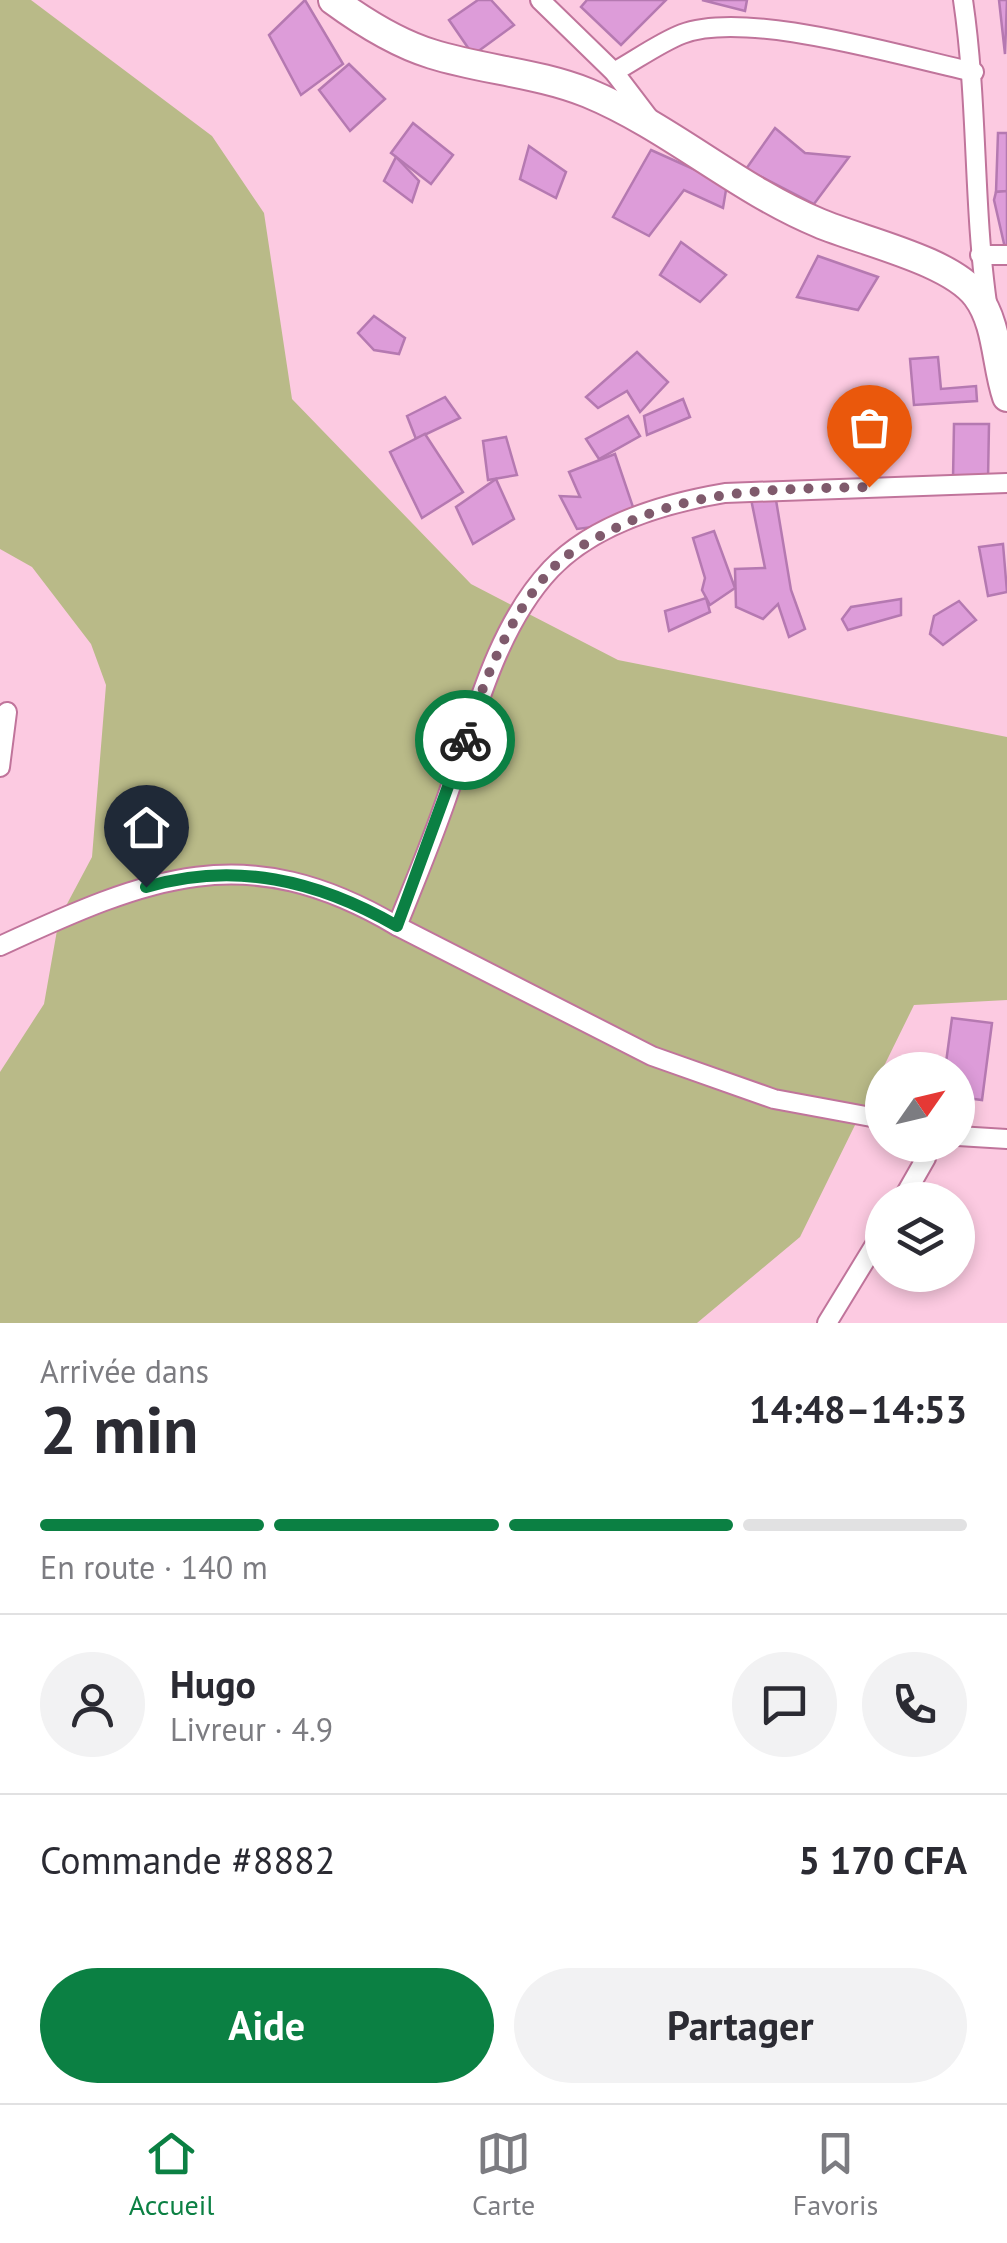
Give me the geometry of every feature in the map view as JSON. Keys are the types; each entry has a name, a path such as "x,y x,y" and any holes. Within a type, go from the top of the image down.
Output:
{"street":[{"path":"332,0 366,24 430,54 586,92 655,127 737,181 816,222 950,274 976,294 989,319"},
{"path":"540,0 614,72 655,127"},
{"path":"963,0 974,72 980,255 989,319 1007,398"},
{"path":"614,72 683,34 721,26 771,30 974,72"},
{"path":"980,255 1007,255"},
{"path":"397,926 447,798 481,691 534,590 574,550 679,501 724,493 1007,483"},
{"path":"0,767 8,712"},
{"path":"0,946 109,897 186,876 239,872 285,878 397,926 652,1056 774,1099 865,1116"},
{"path":"975,1137 1007,1138"},
{"path":"827,1323 865,1262"}],"green space":[{"path":"0,0 31,0 212,136 264,213 292,399 471,584 618,660 1007,737 1007,1000 914,1005 891,1052 865,1052 865,1105 800,1237 697,1323 0,1323 0,1072 44,1004 59,919 92,857 106,685 91,644 32,567 0,549"}],"building":[{"path":"305,0 343,64 301,95 269,35"},
{"path":"478,0 491,0 514,25 473,55 449,20"},
{"path":"587,0 666,0 621,45 581,7"},
{"path":"702,0 747,0 745,11"},
{"path":"999,0 1007,0 1005,54"},
{"path":"349,64 385,99 350,131 319,90"},
{"path":"413,123 453,155 431,184 391,153"},
{"path":"775,128 805,153 849,157 814,204 746,169"},
{"path":"998,133 1007,133 1007,191 996,192"},
{"path":"529,146 566,172 556,198 520,179"},
{"path":"651,150 727,184 723,208 684,190 649,236 613,217"},
{"path":"396,157 419,181 412,202 384,181"},
{"path":"1007,191 1005,248 994,200 996,192"},
{"path":"681,242 726,275 700,302 660,275"},
{"path":"818,256 878,277 858,310 797,297"},
{"path":"374,316 405,338 399,354 374,350 358,333"},
{"path":"637,352 668,382 640,412 627,391 598,408 586,397"},
{"path":"938,357 941,389 976,386 977,401 914,405 910,359"},
{"path":"445,397 460,418 416,439 407,416"},
{"path":"683,399 690,417 647,435 644,416"},
{"path":"628,416 640,436 599,459 586,439"},
{"path":"954,424 989,424 988,480 953,479"},
{"path":"425,434 463,492 422,518 390,452"},
{"path":"506,437 517,475 488,480 483,441"},
{"path":"615,454 634,510 609,525 577,529 560,496 580,497 569,472"},
{"path":"496,479 514,519 473,544 456,507"},
{"path":"751,499 776,500 791,590 805,629 789,637 778,604 763,619 736,607 735,569 765,568"},
{"path":"714,531 735,588 710,605 702,590 705,578 693,538"},
{"path":"1003,544 1007,592 988,596 979,547"},
{"path":"706,598 710,612 669,631 665,611"},
{"path":"901,599 901,615 848,630 842,619 851,607"},
{"path":"959,601 976,620 943,645 930,634 934,616"},
{"path":"952,1018 992,1023 982,1100 975,1099 975,1052 947,1052"}],"way so far":[{"path":"465,740 481,691 534,590 574,550 628,521 679,501 724,493 869,487"}],"route":[{"path":"146,887 186,876 239,872 285,878 397,926 447,798 465,740"}]}
